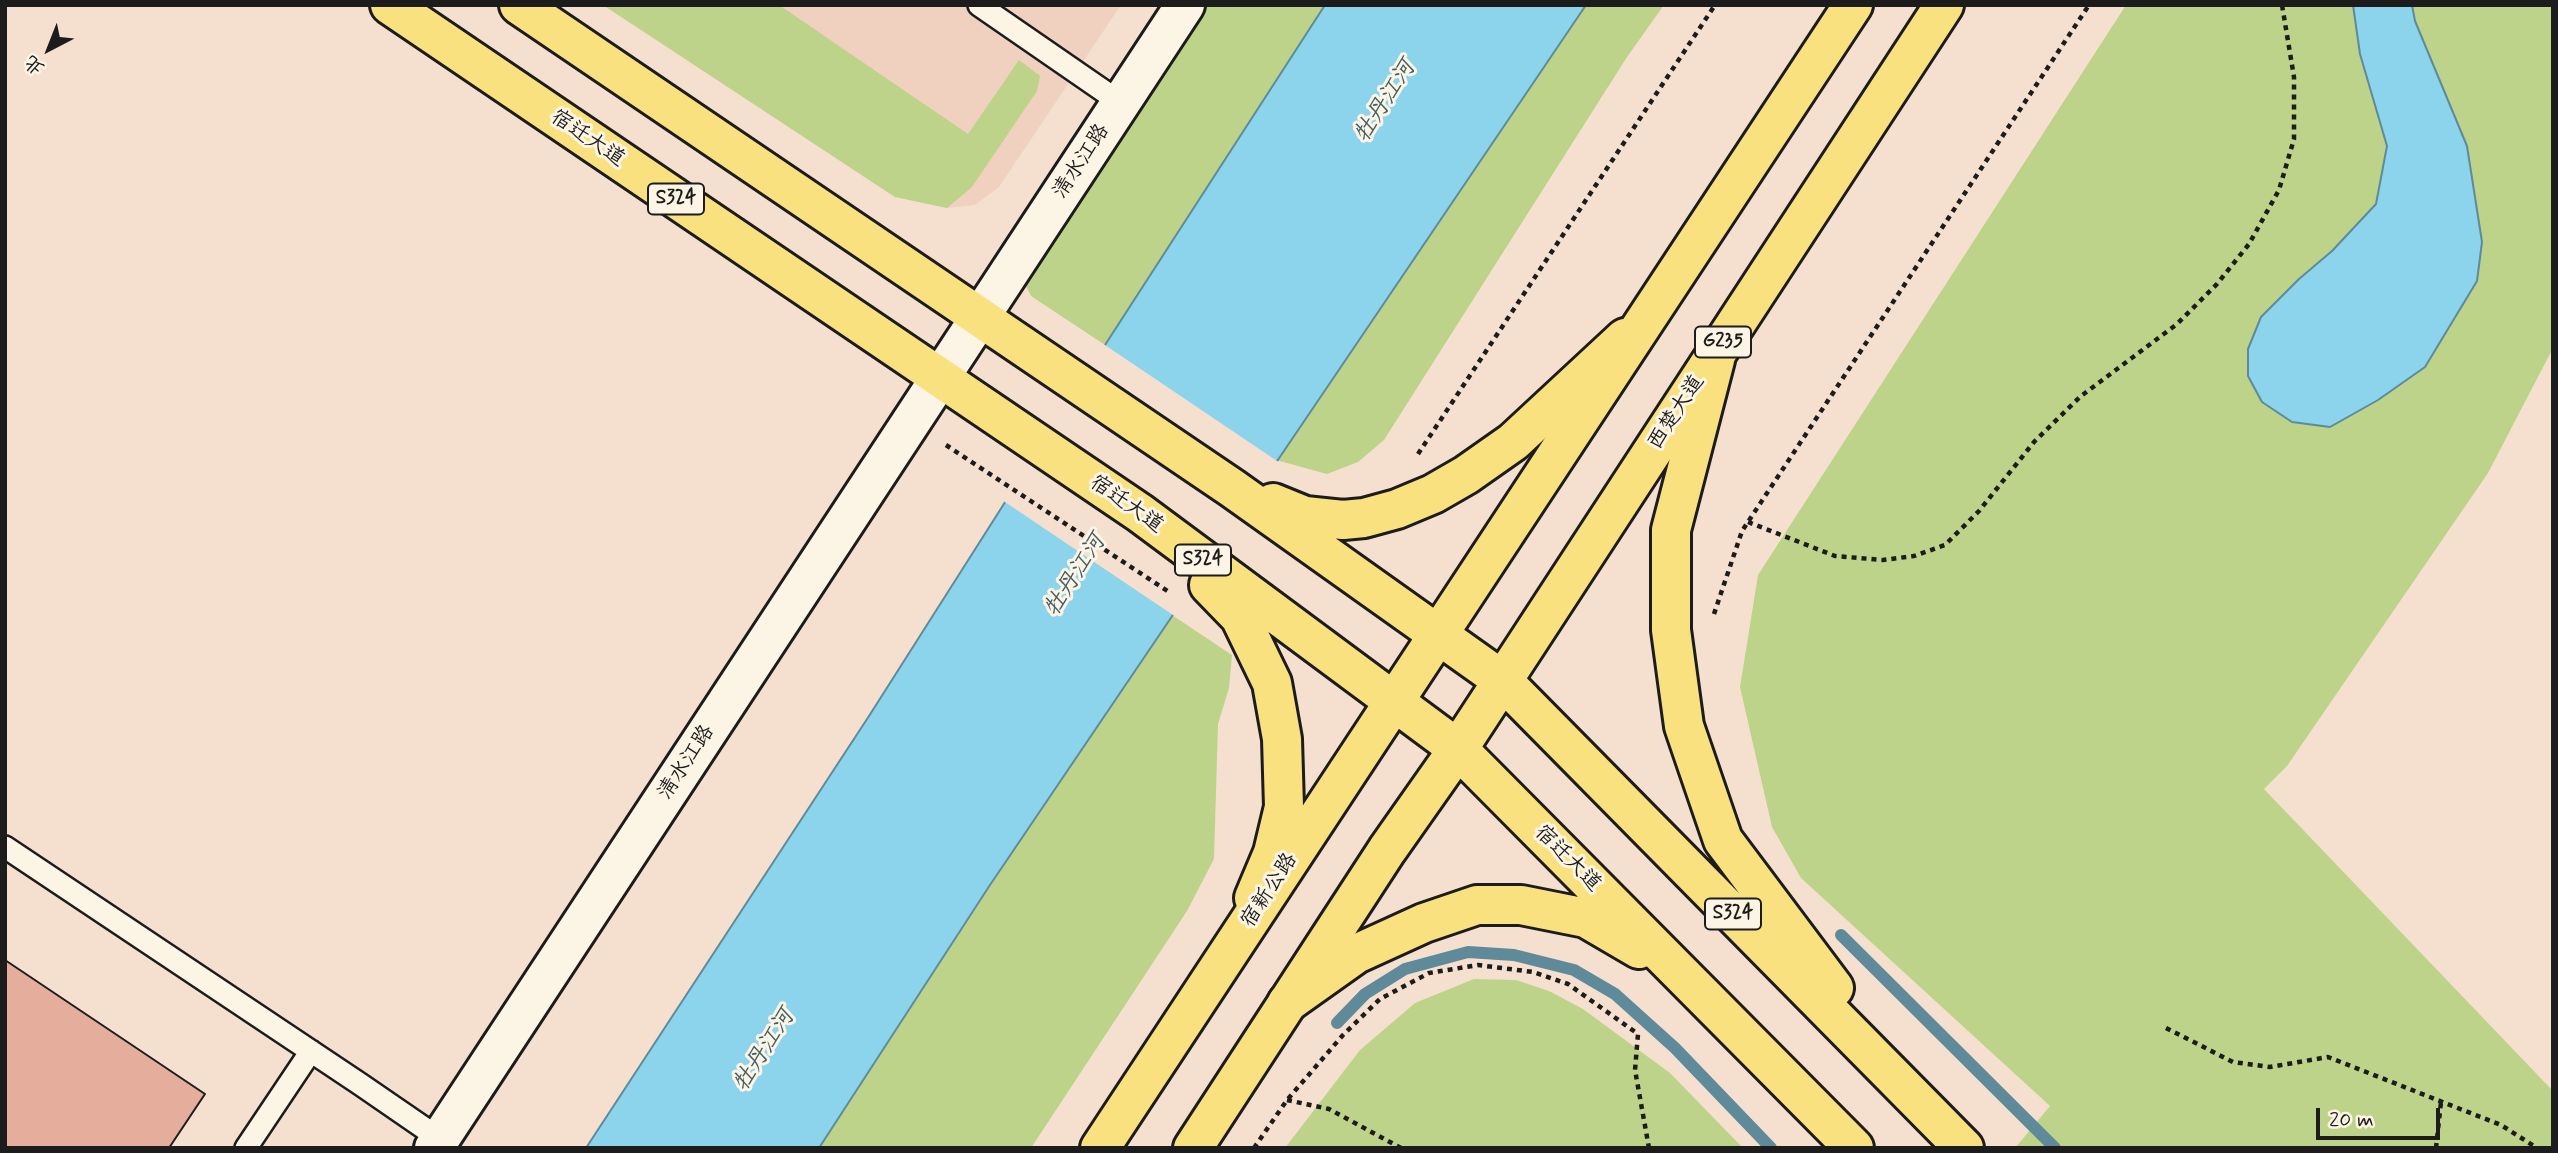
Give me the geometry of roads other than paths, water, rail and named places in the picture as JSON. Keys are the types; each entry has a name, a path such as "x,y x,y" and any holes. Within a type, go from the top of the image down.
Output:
{"main road":[{"name":"宿迁大道","path":"390,5 1140,513 1458,749 1854,1148"},
{"name":"S324","path":"519,5 1232,488 1502,680 1964,1148"},
{"path":"1439,634 1853,5"},
{"name":"西楚大道","path":"1502,680 1944,5"},
{"path":"1232,488 1305,516 1343,520 1364,518 1397,509 1433,494 1466,475 1513,442 1647,318"},
{"path":"1717,352 1671,530 1671,630 1684,726 1723,839 1922,1105"},
{"path":"1140,513 1240,617 1272,683 1282,739 1284,807 1273,853 1235,944"},
{"name":"宿新公路","path":"1100,1148 1439,634"},
{"path":"1193,1148 1387,850 1458,749 1502,680"},
{"path":"1287,1003 1356,954 1424,923 1477,905 1521,905 1586,918 1683,975"}],"street":[{"name":"清水江路","path":"437,1144 992,327 1121,103 1185,5"}],"lane":[{"path":"979,5 1121,103"},
{"path":"5,847 311,1051 437,1144"},
{"path":"246,1148 311,1051"}],"water":[{"name":"牡丹江河","path":"1325,5 1586,5 990,885 819,1148 586,1148 869,716"},
{"path":"2353,5 2412,5 2415,21 2467,146 2482,242 2477,281 2425,367 2378,400 2330,427 2292,422 2262,402 2248,376 2248,349 2261,317 2332,251 2376,204 2387,146 2360,54"}],"waterway":[{"path":"1841,935 2055,1148"},
{"path":"1337,1023 1365,994 1405,969 1468,952 1514,955 1574,970 1615,994 1675,1048 1771,1148"}]}
